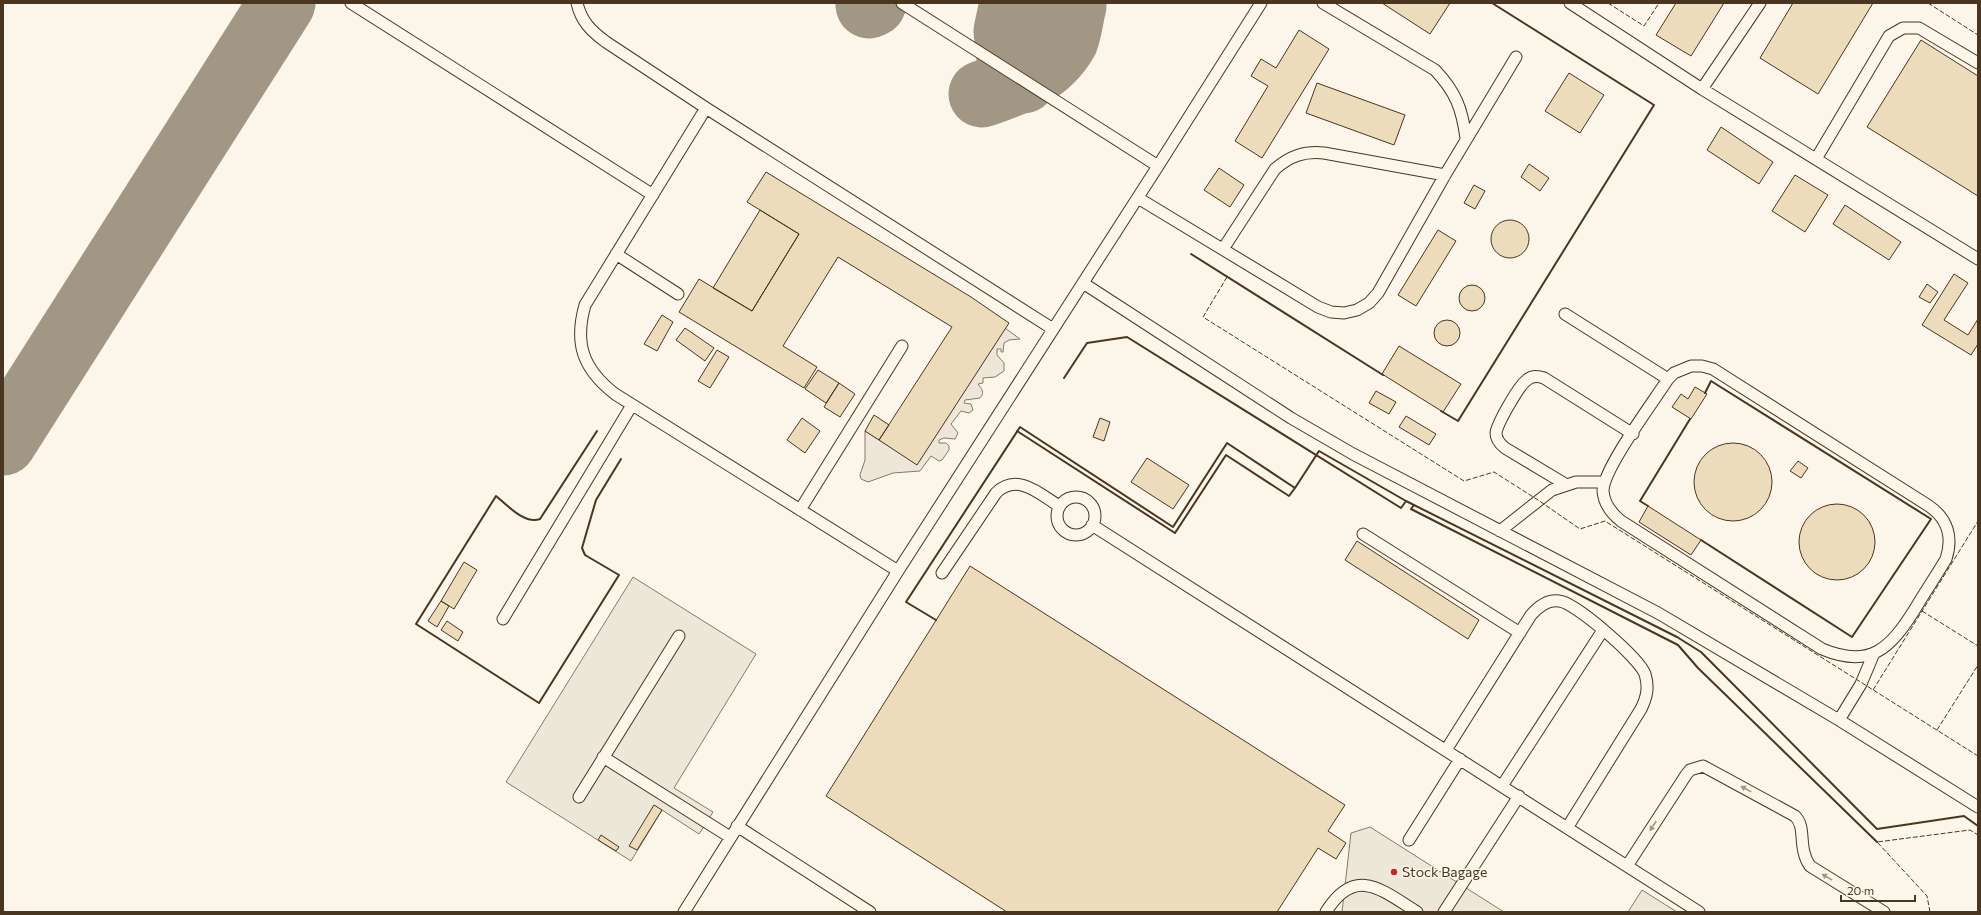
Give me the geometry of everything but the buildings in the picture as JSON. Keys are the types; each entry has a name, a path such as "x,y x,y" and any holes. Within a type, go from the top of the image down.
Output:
{"lane":[{"path":"351,3 653,195"},
{"path":"577,3 579,14 590,30 706,108 1053,328"},
{"path":"902,3 1158,166"},
{"path":"684,912 898,571 1138,198 1261,3"},
{"path":"1323,3 1435,70 1448,84 1457,100 1463,118 1466,138"},
{"path":"1570,3 1702,89 1978,259"},
{"path":"1702,89 1760,3"},
{"path":"1816,158 1889,36 1903,28 1919,28 1978,63"},
{"path":"1138,198 1318,307 1331,312 1344,313 1357,310 1369,304 1378,293 1466,138 1516,57"},
{"path":"706,108 585,305 581,321 580,339 583,355 591,371 602,384 632,406 898,571"},
{"path":"1223,249 1275,169 1285,160 1298,154 1324,152 1445,175"},
{"path":"616,254 678,294"},
{"path":"1082,283 1326,438 1409,485 1658,613 1839,720 1978,807"},
{"path":"1565,314 1668,379"},
{"path":"800,510 902,346"},
{"path":"1691,366 1702,366 1713,369 1938,512 1944,520 1950,539 1946,559 1901,631 1890,644 1874,653 1856,657 1838,656 1822,649 1614,516 1605,501 1604,482 1608,473 1668,379 1674,373 1691,366"},
{"path":"1565,484 1505,448 1499,444 1496,438 1498,426 1520,388 1527,379 1538,376 1544,378 1633,434"},
{"path":"503,619 632,406"},
{"path":"1500,531 1552,490 1565,484 1576,482 1604,482"},
{"path":"942,572 1002,487 1008,484 1022,484 1059,506"},
{"path":"1076,496 1084,498 1090,503 1094,510 1095,518 1092,525 1087,531 1080,535 1071,535 1064,531 1056,518 1059,506 1068,497 1076,496"},
{"path":"1092,525 1699,912"},
{"path":"1363,534 1520,633"},
{"path":"1446,750 1538,607 1548,602 1559,600 1569,603 1603,630 1638,661 1648,685 1647,698 1641,709 1567,828"},
{"path":"1502,786 1603,630"},
{"path":"579,797 679,636"},
{"path":"1839,720 1861,684 1874,653"},
{"path":"603,758 730,837"},
{"path":"1409,840 1460,759"},
{"path":"1627,866 1686,775 1690,770 1703,766 1795,816 1801,824 1802,850 1804,858 1810,866 1884,912"},
{"path":"1444,912 1519,796"},
{"path":"737,826 870,912"},
{"path":"1326,912 1338,895 1346,889 1367,885 1377,888 1417,912"}],"shaded area":[{"path":"1005,328 1020,339 1009,340 1004,343 1003,352 1001,352 1001,349 997,349 997,355 1004,363 1004,371 995,377 983,378 983,383 978,384 983,393 980,398 965,400 964,403 971,404 973,410 969,413 961,411 951,424 958,433 955,439 944,438 939,440 939,443 946,443 949,446 949,450 942,460 939,461 931,456 920,471 893,473 868,482 861,479 860,475 865,460 865,431 917,464"},
{"path":"633,577 756,654 674,788 713,812 699,834 662,810 631,861 506,782"},
{"name":"Stock Bagage","path":"1370,827 1504,912 1342,912 1351,833"},
{"path":"1642,890 1677,912 1628,912"}],"taxiway":[{"path":"3,442 282,3"},
{"path":"869,5 873,3"},
{"path":"1013,3 1007,31 1009,52 1023,80"},
{"path":"982,94 1029,75 1049,61 1065,40 1073,6 1072,3"}],"fence":[{"path":"1608,3 1644,26 1659,3"},
{"path":"1928,3 1978,35"},
{"path":"1227,277 1203,317 1464,481 1494,472 1580,529 1605,521 1978,756"},
{"path":"1873,690 1978,521"},
{"path":"1922,611 1978,646"},
{"path":"1937,730 1978,665"},
{"path":"1930,912 1927,896 1877,842 1970,830 1978,835"}],"wall":[{"path":"1441,411 1458,421 1654,105 1492,3"},
{"path":"1191,254 1383,375"},
{"path":"1064,378 1087,343 1127,337 1401,508 1406,501"},
{"path":"1701,540 1852,637 1931,519 1711,381 1705,393"},
{"path":"1648,506 1640,501 1690,419"},
{"path":"936,620 906,602 1020,427 1173,527 1227,443 1295,488 1319,451 1406,501 1677,637 1701,652 1877,829 1964,816 1978,826"},
{"path":"597,431 540,519 534,520 522,517 496,496 416,624 539,703 619,575 585,555 582,548 596,500 621,459"},
{"path":"1017,431 1175,533 1226,455 1289,496 1295,488"},
{"path":"1414,505 1411,509 1678,645 1698,668 1877,842"}],"place":[{"name":"Stock Bagage","path":"1394,872"}]}
